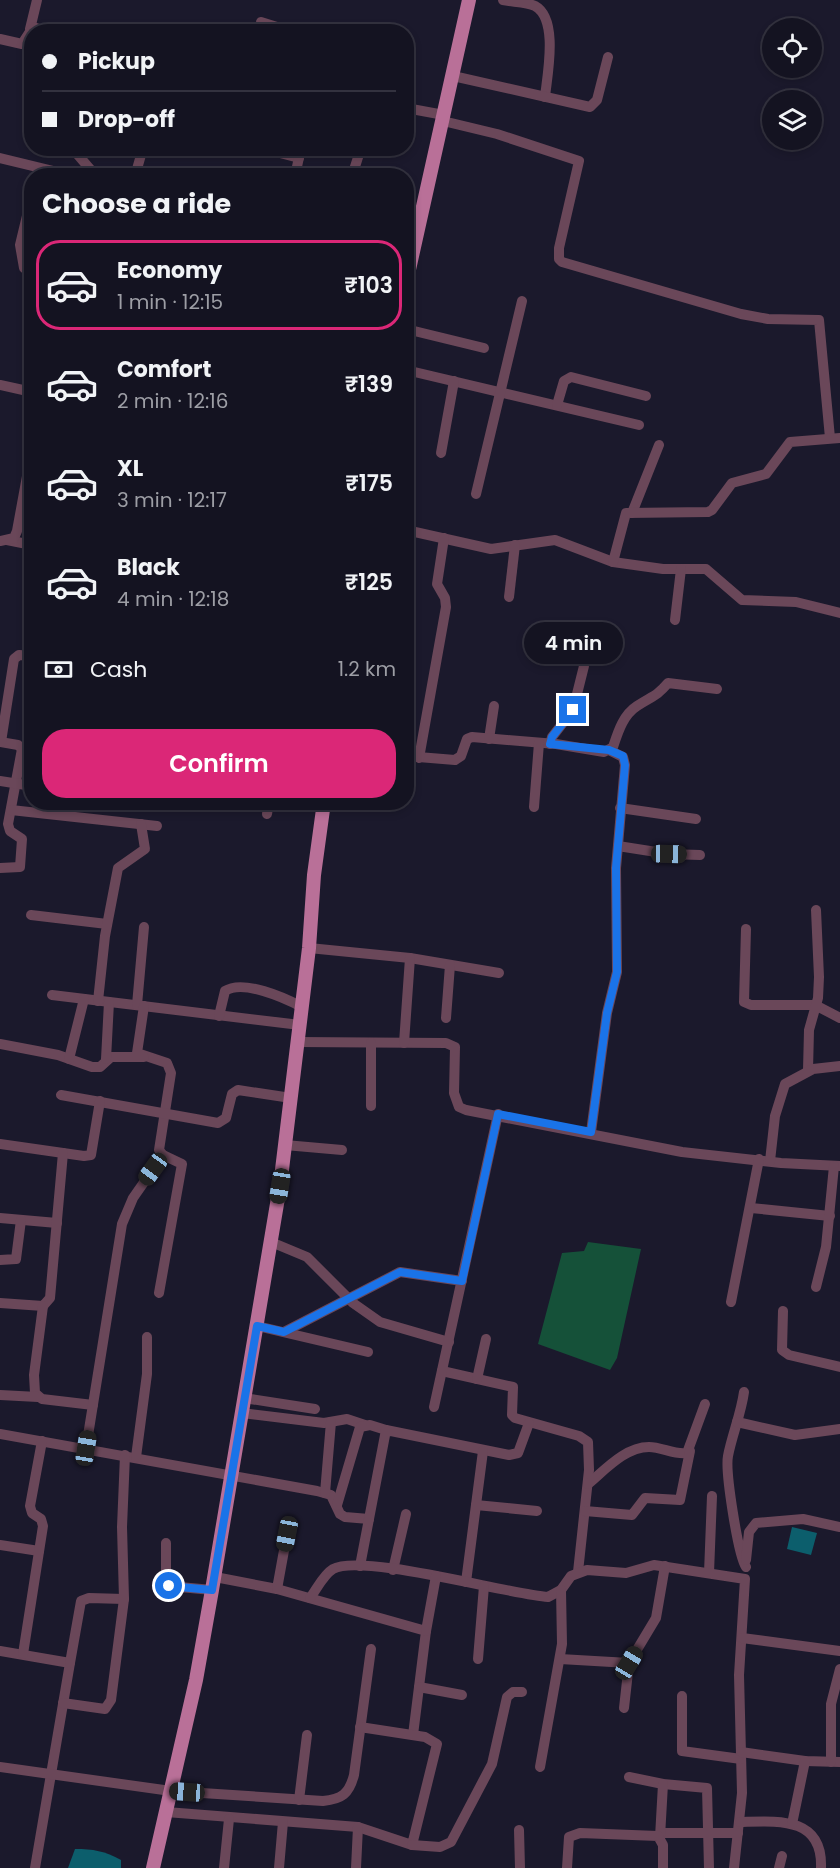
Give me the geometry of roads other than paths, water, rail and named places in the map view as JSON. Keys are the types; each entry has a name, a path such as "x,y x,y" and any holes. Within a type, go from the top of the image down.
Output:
{"main road":[{"path":"414,247 469,0"},
{"path":"153,1868 214,1584 271,1242 300,1025 309,948 314,875 323,810"}],"street":[{"path":"31,24 37,0"},
{"path":"502,0 534,6 542,14 550,41 544,97"},
{"path":"261,22 267,24"},
{"path":"0,39 22,45 24,41"},
{"path":"453,76 584,106 595,104 608,57"},
{"path":"414,110 508,137 579,161 560,248 559,259 562,262 755,317 822,322 835,438 790,442 766,474 732,483 712,510 708,512 624,515 613,562"},
{"path":"79,156 89,168"},
{"path":"0,158 29,168"},
{"path":"24,228 20,245 24,268"},
{"path":"476,494 522,302"},
{"path":"414,331 484,348"},
{"path":"414,372 639,425"},
{"path":"557,405 564,381 571,377 646,396"},
{"path":"441,453 454,381"},
{"path":"0,385 24,390"},
{"path":"632,513 659,445"},
{"path":"4,541 14,538 17,531 24,493"},
{"path":"414,532 492,549 555,540 613,562 681,569 702,568 710,570 718,582 730,588 735,597 742,600 795,602 840,613"},
{"path":"419,758 446,607 445,598 437,584 444,538"},
{"path":"4,541 24,544"},
{"path":"509,597 515,545"},
{"path":"675,620 681,569"},
{"path":"24,655 19,655 15,659 0,742 24,747"},
{"path":"534,807 544,744 573,710 584,666"},
{"path":"609,750 619,728 633,710 658,695 668,683 717,688"},
{"path":"489,739 495,706"},
{"path":"414,757 454,760 461,756 467,739 489,739 609,750 624,759 618,846 617,972 607,1013 591,1132"},
{"path":"0,868 20,867 22,839 4,829 24,754"},
{"path":"0,781 24,784"},
{"path":"0,805 24,810"},
{"path":"620,808 696,819"},
{"path":"27,810 157,826"},
{"path":"267,814 268,810"},
{"path":"106,1059 104,1001 107,924 118,868 124,861 145,849 141,824"},
{"path":"618,846 669,854 700,855"},
{"path":"808,1070 809,1030 819,977 816,910"},
{"path":"31,915 107,924"},
{"path":"144,927 137,1053 163,1062 170,1067 166,1113 159,1147 163,1155 180,1161 182,1167 159,1293"},
{"path":"746,929 744,1002 751,1005 815,1005 840,1018"},
{"path":"309,948 410,958 499,973"},
{"path":"404,1043 410,958"},
{"path":"446,1017 450,965"},
{"path":"219,1016 225,991 231,988 259,990 302,1007"},
{"path":"52,995 300,1025"},
{"path":"69,1059 84,999"},
{"path":"297,1042 452,1044 456,1052 455,1101 465,1110 498,1114 682,1152 837,1166 833,1223 816,1287"},
{"path":"371,1042 371,1106"},
{"path":"0,1044 69,1059 96,1068 106,1059 144,1057"},
{"path":"732,1302 752,1208 783,1087 788,1081 808,1070 825,1066 840,1066"},
{"path":"61,1095 219,1124 226,1118 232,1094 238,1090 291,1098"},
{"path":"0,1144 84,1156 93,1152 100,1101"},
{"path":"434,1407 498,1114"},
{"path":"285,1145 342,1150"},
{"path":"38,1398 33,1388 34,1375 43,1306 50,1298 63,1153"},
{"path":"86,1448 122,1224 133,1198 163,1155"},
{"path":"752,1208 833,1223"},
{"path":"0,1218 57,1223"},
{"path":"0,1260 16,1259 21,1220"},
{"path":"271,1242 307,1257 350,1299 380,1322 449,1342"},
{"path":"284,1332 400,1272 462,1281"},
{"path":"0,1303 43,1306"},
{"path":"783,1311 782,1350 789,1355 840,1367"},
{"path":"257,1326 368,1352"},
{"path":"63,1703 101,1709 108,1707 124,1599 122,1527 131,1456 147,1374 147,1337"},
{"path":"477,1379 486,1338"},
{"path":"442,1371 513,1387 512,1415 579,1436 588,1442 588,1484 578,1572"},
{"path":"744,1392 727,1461 733,1519 746,1567"},
{"path":"0,1395 93,1405"},
{"path":"244,1398 315,1409"},
{"path":"585,1511 632,1515 645,1498 680,1500 690,1451 705,1404"},
{"path":"242,1413 301,1421 331,1422 347,1419 386,1430 509,1455 518,1453 529,1422"},
{"path":"325,1493 331,1422"},
{"path":"737,1422 795,1435 840,1429"},
{"path":"337,1505 358,1432 366,1425"},
{"path":"360,1566 386,1430"},
{"path":"0,1434 231,1474 325,1493 334,1499 345,1517 369,1519"},
{"path":"23,1654 42,1522 32,1513 30,1506 42,1441"},
{"path":"588,1484 634,1450 648,1447 684,1454 690,1451"},
{"path":"466,1582 483,1451"},
{"path":"709,1573 712,1496"},
{"path":"476,1505 537,1511"},
{"path":"393,1570 406,1514"},
{"path":"734,1868 739,1827 741,1756 739,1676 749,1532 756,1523 802,1519 840,1527"},
{"path":"277,1589 287,1534"},
{"path":"166,1543 166,1577 169,1586 214,1584 277,1589 426,1631"},
{"path":"0,1545 39,1551"},
{"path":"310,1598 332,1570 360,1566 436,1576 548,1597 561,1590 571,1576 578,1572 598,1569 626,1573 647,1565 665,1566 745,1579"},
{"path":"624,1708 629,1663 656,1618 665,1566"},
{"path":"413,1736 426,1631 436,1576"},
{"path":"478,1659 484,1586"},
{"path":"540,1767 560,1659 563,1630 561,1590"},
{"path":"35,1868 81,1601 89,1598 124,1599"},
{"path":"742,1638 840,1651"},
{"path":"0,1767 171,1791 299,1800 333,1800 348,1792 354,1775 371,1649"},
{"path":"0,1650 70,1663"},
{"path":"560,1659 629,1663"},
{"path":"682,1696 682,1751 836,1762 831,1704 840,1669"},
{"path":"419,1687 462,1695"},
{"path":"166,1812 229,1819 358,1827 412,1845 440,1847 451,1842 492,1764 507,1696 513,1692 522,1692"},
{"path":"360,1726 435,1741 437,1748 412,1845"},
{"path":"299,1800 307,1735"},
{"path":"792,1824 805,1761"},
{"path":"628,1776 663,1784 707,1788 709,1868"},
{"path":"663,1784 660,1835 663,1868"},
{"path":"224,1868 229,1819"},
{"path":"279,1868 283,1822"},
{"path":"567,1868 567,1841 573,1834 708,1833 739,1827 792,1824 803,1828 815,1839 820,1852 821,1868"},
{"path":"356,1868 358,1827"},
{"path":"519,1830 520,1868"},
{"path":"779,1868 782,1856"}]}
